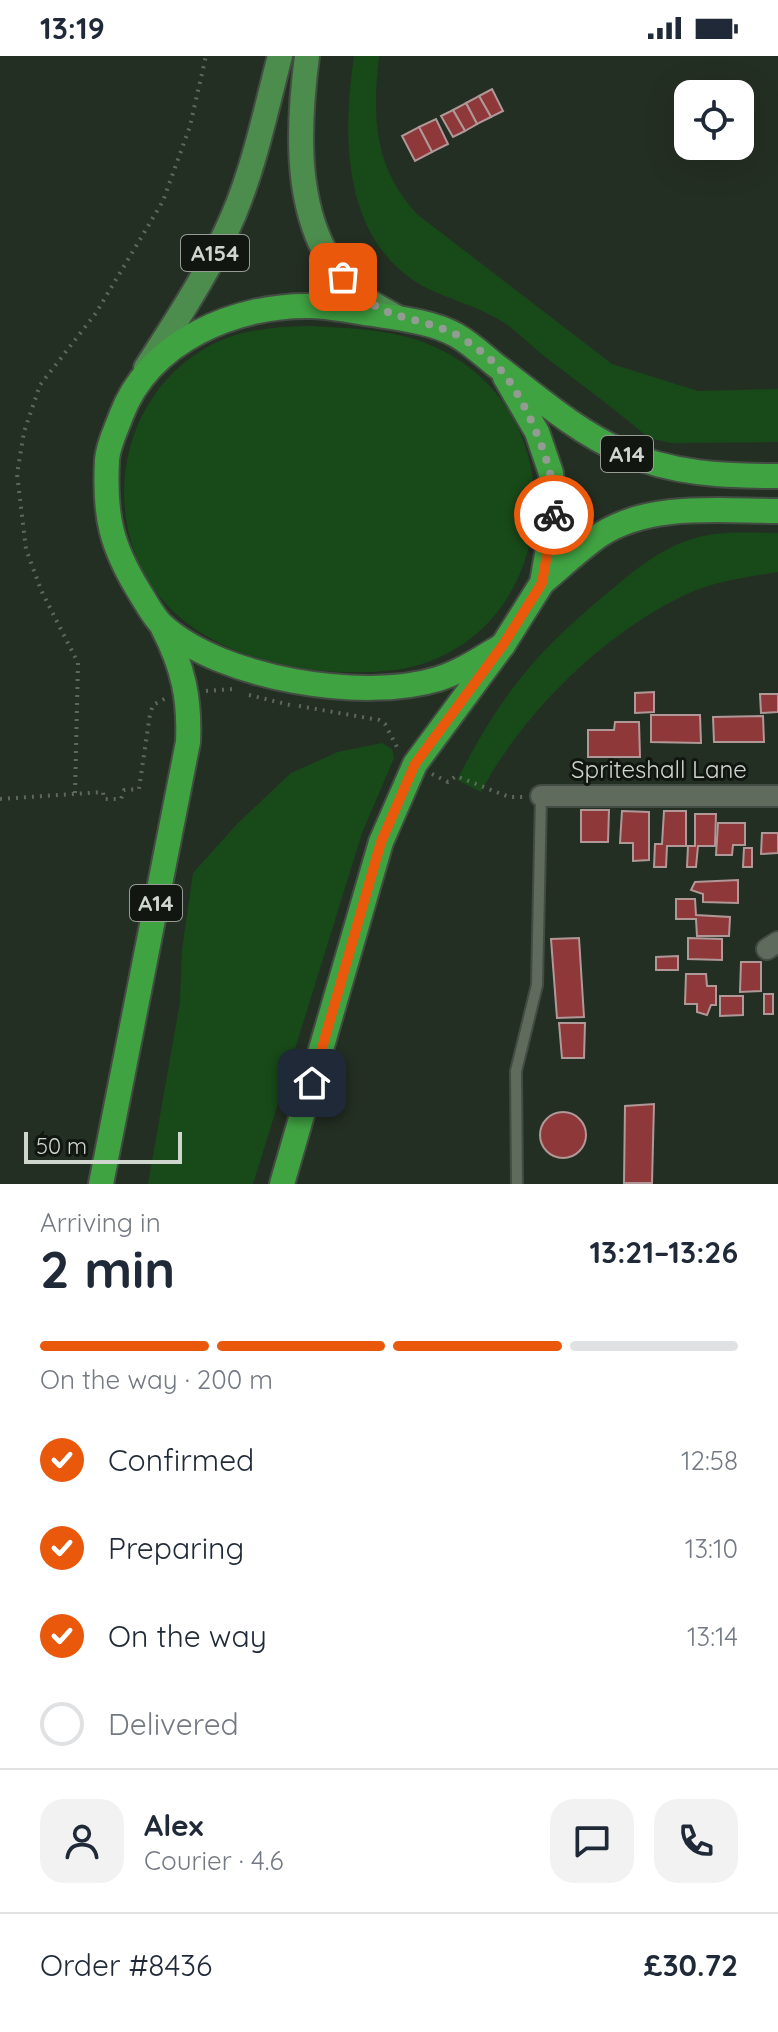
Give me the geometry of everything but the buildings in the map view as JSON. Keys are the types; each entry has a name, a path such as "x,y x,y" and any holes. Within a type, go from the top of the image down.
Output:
{"highway":[{"path":"503,645 440,679 401,687 361,688 238,665 201,653 161,625 119,560 110,533 105,493 107,453 139,380 181,342 215,324 248,314 313,306 396,317 455,334 499,368 537,432 551,473 555,507 542,583"},
{"name":"A14","path":"499,368 573,424 630,455 688,472 778,476"},
{"path":"282,1184 381,842 415,764 503,645 542,583 601,534 629,521 678,512 778,511"},
{"name":"A14","path":"101,1184 188,742 188,694 179,661 161,625"}],"main road":[{"name":"A154","path":"139,380 191,297 233,215 257,147 280,56"},
{"path":"307,56 300,112 305,191 314,226 331,262 355,291 396,317"}],"street":[{"name":"Spriteshall Lane","path":"541,796 778,796"}],"lane":[{"path":"517,1184 516,1071 537,985 541,796"}],"path":[{"path":"75,793 78,663 41,590 26,549 17,474 24,432 40,385 96,313 163,201 190,126 206,56"},
{"path":"0,799 103,792 104,799 121,799 124,790 139,789 153,705 162,699 230,688 270,703 379,720 392,733 400,753 448,782 456,776 509,797 541,796"}],"green space":[{"path":"354,56 379,56 376,101 379,142 392,179 418,215 612,364 698,391 778,389 778,442 671,443 649,438 506,324 424,287 389,259 372,235 352,178 348,116"},
{"path":"308,326 391,333 439,349 487,383 518,427 533,478 532,531 517,581 487,624 443,656 386,671 358,672 300,668 242,653 191,626 170,608 146,576 131,541 124,503 126,466 136,429 154,395 180,366 224,339 271,328"},
{"path":"778,533 778,572 699,589 658,609 598,651 543,704 498,762 481,792 457,780 488,725 520,679 580,617 636,570 656,555 702,536"},
{"path":"382,743 392,749 394,758 362,833 253,1184 148,1184 180,1002 182,950 193,873 238,823 291,773 338,752"}],"way so far":[{"path":"343,277 355,291 396,317 455,334 499,368 537,432 551,473 554,515"}],"route":[{"path":"312,1083 381,842 395,805 415,764 503,645 542,583 554,515"}]}
